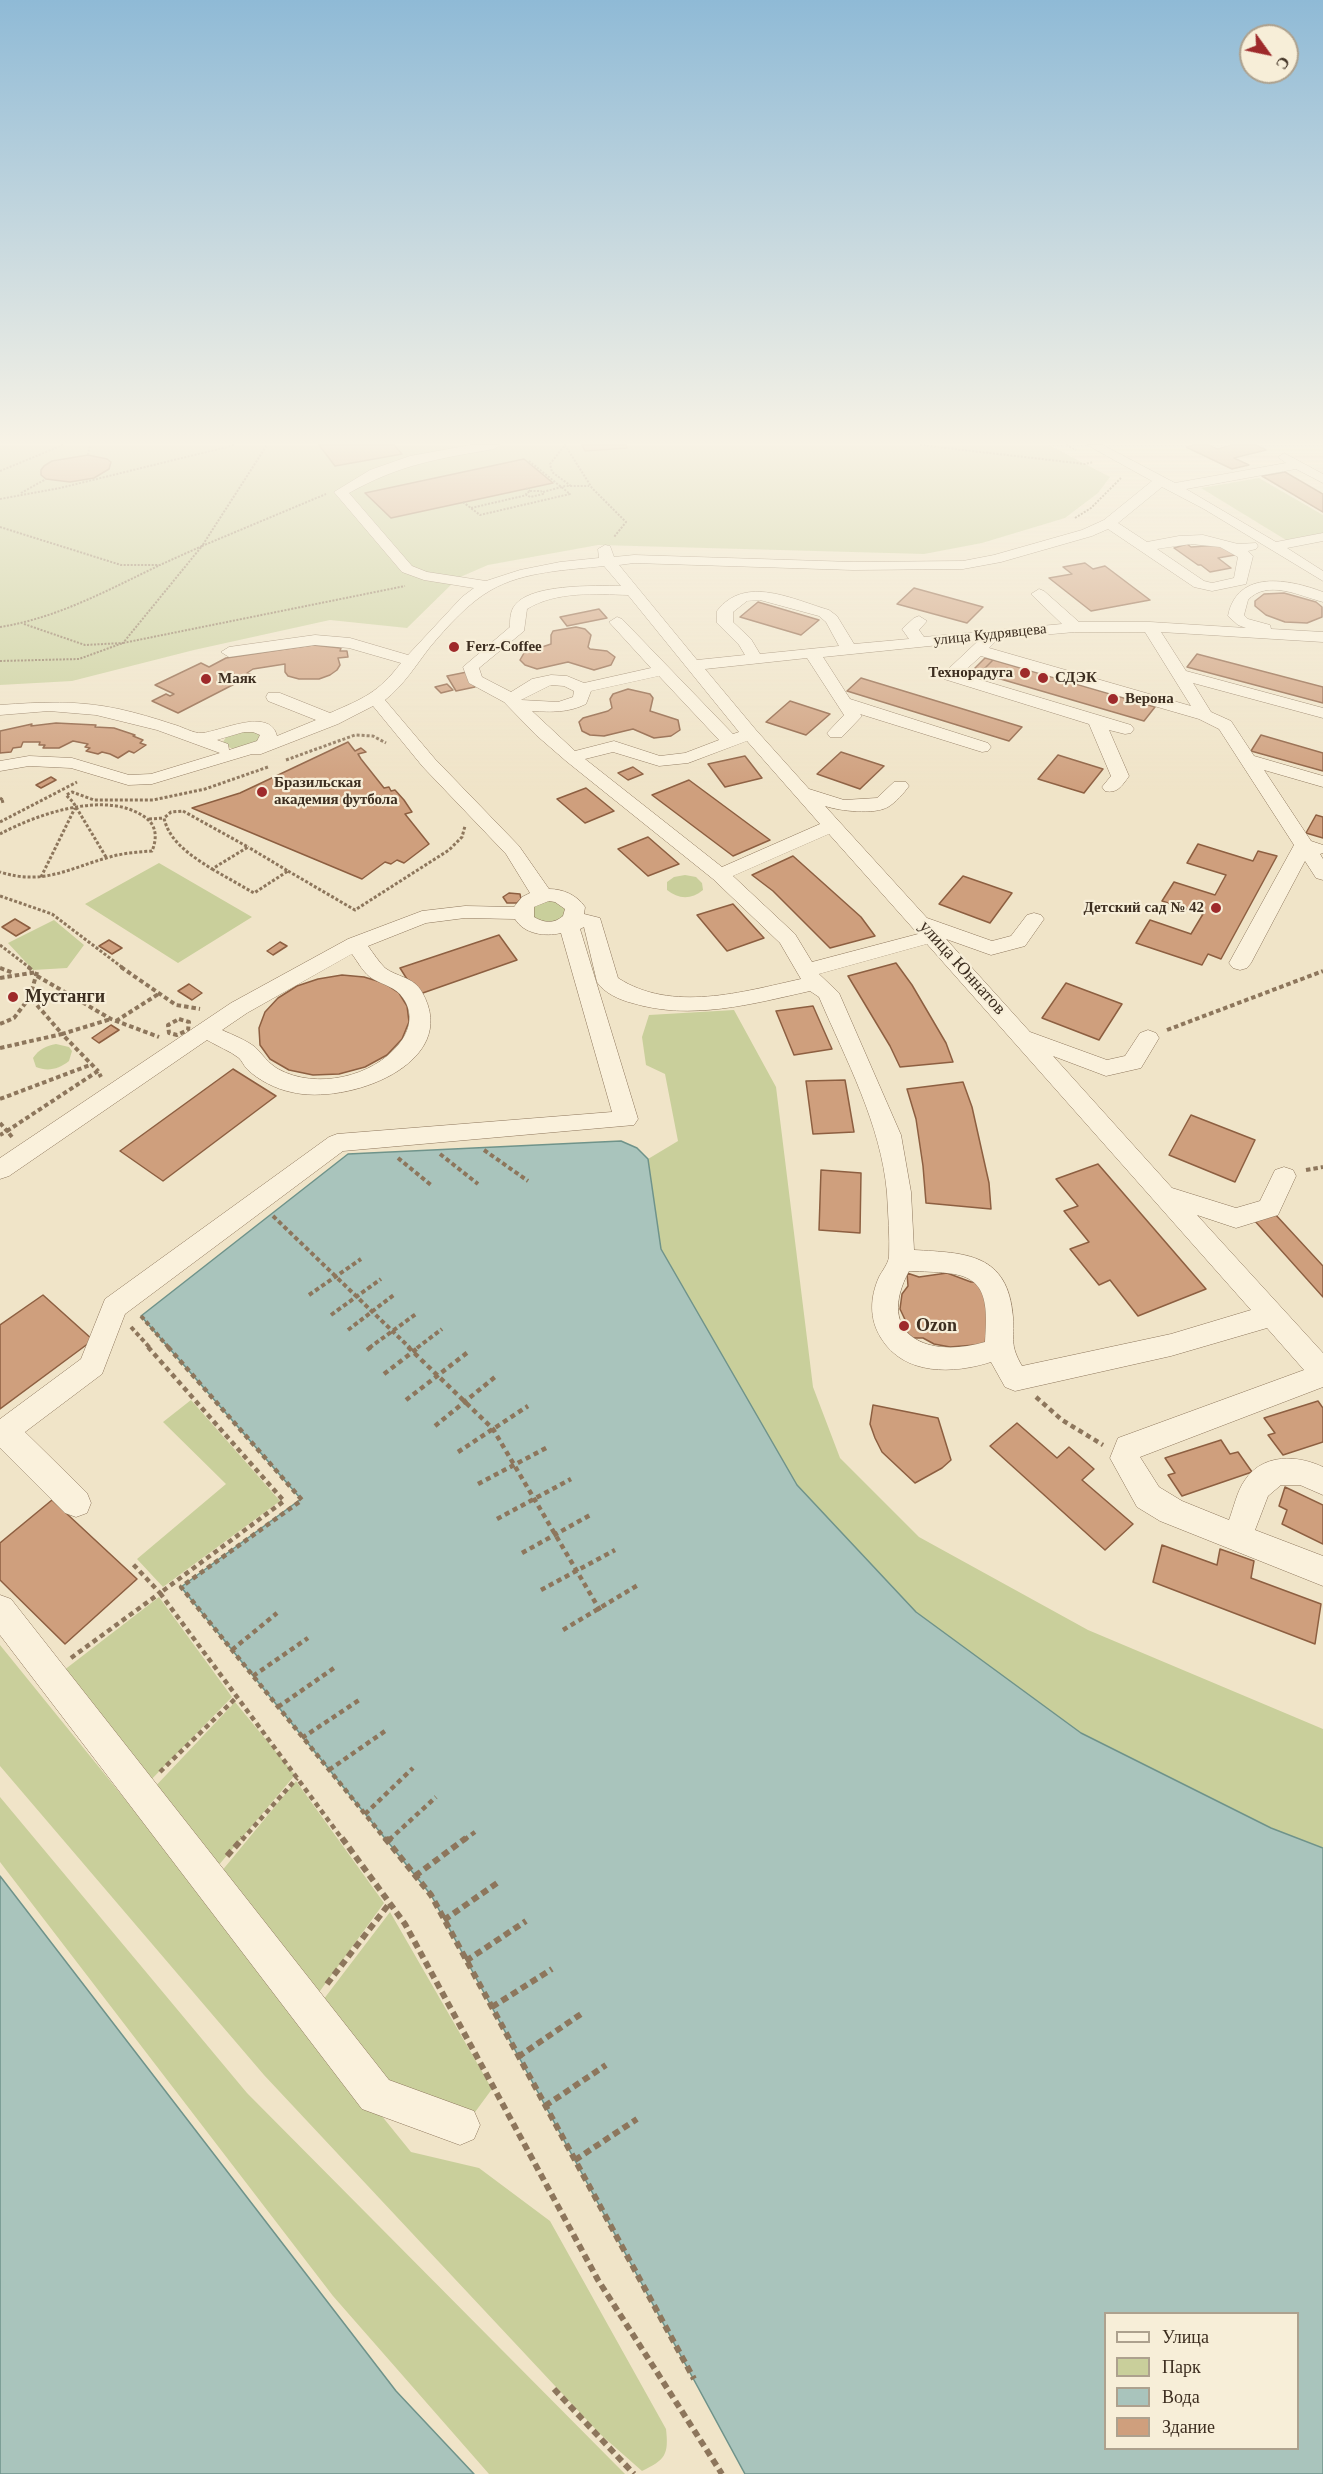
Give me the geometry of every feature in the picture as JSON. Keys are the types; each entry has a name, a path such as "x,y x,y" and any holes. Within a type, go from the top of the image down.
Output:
{"street":[{"path":"400,560 407,569 424,576 487,586"},
{"path":"0,766 29,761 72,763 128,780 152,779 248,752 332,720 376,699 390,687 397,662 467,600 487,586 520,574 578,560"},
{"name":"улица Юннатов","path":"614,560 632,591 693,665 741,738 804,793 834,825 1323,1373"},
{"path":"681,560 864,566 963,565 988,560"},
{"path":"1165,560 1199,584 1212,587 1241,581 1245,560"},
{"path":"1297,560 1323,577"},
{"path":"1294,635 1289,630 1256,627 1243,622 1236,616 1242,597 1248,591 1272,586 1305,590 1323,597"},
{"path":"632,591 586,590 542,598 523,605 518,612 518,628 509,637 483,654 471,667 475,680 514,702 572,757 720,875 788,939 810,977 828,993 889,1135 899,1192 902,1260 892,1276 885,1298 887,1325 898,1344 919,1356 954,1360 998,1349"},
{"path":"1039,594 1075,627"},
{"path":"755,659 745,642 725,623 725,611 743,597 761,595 824,613 832,619 849,649"},
{"path":"919,621 910,629 920,642"},
{"path":"572,757 614,746 659,760 688,758 741,738 662,670 617,622"},
{"name":"улица Кудрявцева","path":"693,665 1075,627 1150,627 1323,637"},
{"path":"1150,627 1205,715"},
{"path":"994,634 950,676 1125,729"},
{"path":"228,652 315,640 350,643 379,650 397,662"},
{"path":"977,650 1205,715 1225,725 1313,848 1323,873"},
{"path":"812,653 854,716 836,733"},
{"path":"368,665 375,659 397,662"},
{"path":"514,702 543,681 567,681 582,688 662,670"},
{"path":"1178,674 1323,714"},
{"path":"514,702 553,708 568,706 580,700 582,688"},
{"path":"274,697 332,720"},
{"path":"376,699 407,739 489,824 532,873 542,896"},
{"path":"844,703 982,747"},
{"path":"0,710 56,706 108,712 222,748 248,752 267,741 269,734 266,730 251,726 198,739"},
{"path":"1096,720 1120,776 1111,787"},
{"path":"208,722 228,731"},
{"path":"222,748 219,743 220,738 228,731"},
{"path":"1248,760 1323,782"},
{"path":"804,793 843,806 882,803 900,786"},
{"path":"720,875 834,825"},
{"path":"1240,963 1313,848"},
{"path":"568,925 575,913 575,907 562,897 542,896 526,904 522,913 526,922 544,929 568,925 587,920 592,922 608,982 632,996 663,1004 732,1001 810,977 928,930 991,948 1018,942 1034,919"},
{"path":"0,1170 240,1008 356,944 422,917 465,912 522,913"},
{"path":"76,1503 3,1433 92,1366 114,1307 337,1143 626,1119 568,925"},
{"path":"207,1031 246,1052 256,1064 270,1074 294,1085 330,1087 368,1078 399,1060 418,1036 421,1012 412,993 400,983 378,973 356,944"},
{"path":"1024,1036 1106,1068 1133,1062 1148,1038"},
{"path":"1165,1195 1236,1218 1269,1208 1284,1176"},
{"path":"902,1260 972,1266 990,1279 999,1319 998,1349 1016,1379 1171,1345 1273,1315"},
{"path":"1323,1373 1128,1447 1125,1458 1148,1497 1171,1511 1323,1571"},
{"path":"1238,1537 1256,1488 1275,1472 1303,1472 1323,1482"},
{"path":"0,1610 376,2095 460,2125"}],"path":[{"path":"107,560 121,565 160,565"},
{"path":"0,627 24,624 67,610 170,560"},
{"path":"0,661 79,659 123,643 190,560"},
{"path":"24,624 85,645 123,643 406,586 424,576"},
{"path":"282,761 355,735 373,736 386,743"},
{"path":"106,857 66,795 72,792 94,801 153,800 205,789 271,765"},
{"path":"0,822 97,771"},
{"path":"0,834 25,821 76,808 119,806 137,811 149,819 156,829 152,852 106,857 59,876 25,878 0,872"},
{"path":"40,877 76,808"},
{"path":"149,819 164,818 171,812 183,811 356,910 456,844 462,837 465,825 461,818"},
{"path":"164,818 164,826 178,843 212,869 254,893 288,871"},
{"path":"212,869 248,847"},
{"path":"0,896 52,914 136,978 176,1005 202,1009 240,1008"},
{"path":"0,945 8,949 27,968 38,974 37,976 111,1019 141,1033 166,1039 184,1039"},
{"path":"0,968 15,974"},
{"path":"1,976 34,971"},
{"path":"1148,1038 1323,971"},
{"path":"0,1024 6,1023 17,1015 30,997 37,976"},
{"path":"116,1021 160,993"},
{"path":"30,997 90,1065 98,1071"},
{"path":"0,1048 62,1034 111,1019"},
{"path":"0,1099 90,1065"},
{"path":"0,1123 7,1131 0,1135"},
{"path":"493,1148 481,1148 528,1181"},
{"path":"446,1150 435,1150 478,1184"},
{"path":"401,1152 390,1152 431,1185"},
{"path":"264,1221 281,1208"},
{"path":"272,1215 493,1429 601,1612"},
{"path":"309,1295 360,1259"},
{"path":"331,1315 381,1279"},
{"path":"348,1330 395,1294"},
{"path":"50,1674 284,1501 114,1307"},
{"path":"150,1309 141,1316 302,1500 181,1587 430,1895 694,2379"},
{"path":"367,1350 416,1314"},
{"path":"384,1374 442,1329"},
{"path":"406,1400 468,1352"},
{"path":"435,1426 495,1377"},
{"path":"1016,1379 1062,1420 1125,1458"},
{"path":"458,1452 528,1406"},
{"path":"478,1484 548,1447"},
{"path":"497,1519 572,1479"},
{"path":"522,1553 592,1514"},
{"path":"541,1590 615,1550"},
{"path":"131,1562 160,1593 405,1924 598,2280 722,2474"},
{"path":"563,1630 638,1585"},
{"path":"232,1650 277,1613"},
{"path":"253,1676 308,1638"},
{"path":"278,1707 334,1668"},
{"path":"141,1791 237,1697"},
{"path":"303,1738 359,1700"},
{"path":"329,1770 388,1730"},
{"path":"365,1814 413,1768"},
{"path":"208,1878 297,1778"},
{"path":"387,1842 436,1797"},
{"path":"415,1876 475,1832"},
{"path":"444,1920 500,1881"},
{"path":"308,2008 389,1904"},
{"path":"466,1961 526,1921"},
{"path":"492,2007 552,1969"},
{"path":"518,2057 581,2014"},
{"path":"545,2106 606,2065"},
{"path":"575,2160 637,2119"},
{"path":"554,2389 634,2474"}],"green space":[{"path":"0,560 513,560 488,565 458,578 407,628 330,620 194,650 72,681 0,685"},
{"path":"243,729 260,732 262,742 236,749 223,742 226,737"},
{"path":"159,863 252,917 178,963 85,904"},
{"path":"685,875 696,877 702,883 703,890 685,897 667,890 667,882 674,877"},
{"path":"555,899 571,910 559,924 534,923 532,904"},
{"path":"54,920 84,945 67,968 33,970 8,943"},
{"path":"734,1010 776,1087 813,1387 840,1458 919,1537 1088,1630 1323,1729 1323,1848 1271,1828 1081,1733 916,1612 797,1485 661,1249 648,1159 678,1141 665,1074 646,1065 642,1037 649,1015"},
{"path":"56,1044 69,1047 72,1051 69,1061 53,1069 36,1067 33,1058 35,1055 43,1048"},
{"path":"191,1400 280,1501 163,1587 137,1559 226,1484 163,1422"},
{"path":"159,1597 232,1697 145,1786 59,1674"},
{"path":"0,1645 411,2152 479,2168 550,2221 666,2429 666,2451 660,2460 642,2471 600,2434 264,2075 0,1766"},
{"path":"235,1702 295,1775 212,1873 150,1792"},
{"path":"296,1781 384,1903 312,2002 216,1878"},
{"path":"0,1797 247,2093 625,2474 489,2474 333,2296 0,1862"},
{"path":"390,1912 492,2089 467,2123 382,2094 317,2008"}],"water":[{"path":"621,1141 637,1148 648,1159 661,1249 797,1485 916,1612 1081,1733 1271,1828 1323,1848 1323,2474 745,2474 431,1895 181,1587 301,1499 141,1316 348,1154"},
{"path":"0,1876 396,2391 474,2474 0,2474"}],"building":[{"path":"1192,560 1221,560 1231,568 1210,572"},
{"path":"1085,563 1093,569 1105,566 1150,600 1091,611 1049,578 1072,574 1063,567"},
{"path":"914,588 983,607 967,623 897,604"},
{"path":"1284,593 1316,602 1322,607 1322,617 1307,623 1285,622 1266,615 1255,606 1255,601 1264,594"},
{"path":"758,602 819,620 801,635 740,617"},
{"path":"599,609 607,618 567,626 560,617"},
{"path":"576,627 585,629 591,635 588,647 590,649 607,651 615,657 611,665 594,670 568,662 537,669 525,665 520,660 524,653 551,644 553,631"},
{"name":"Маяк","path":"313,645 341,648 340,651 347,651 348,657 338,658 340,665 337,670 319,679 299,679 288,676 285,672 285,664 253,669 247,673 252,675 178,713 152,701 166,694 170,696 174,694 155,685 201,663 209,667 226,658"},
{"path":"1197,654 1323,687 1323,703 1187,667"},
{"path":"985,658 993,660 980,673 972,671"},
{"path":"993,660 1155,707 1144,721 980,673"},
{"path":"467,672 475,687 456,691 447,676"},
{"path":"861,678 1022,727 1009,741 847,691"},
{"path":"447,684 453,690 441,693 435,687"},
{"path":"628,689 650,694 653,698 650,711 678,720 680,730 671,736 654,738 633,729 604,736 590,735 582,731 579,722 583,718 608,711 612,708 610,699 613,694"},
{"path":"790,701 830,714 806,735 766,722"},
{"path":"56,723 114,728 135,735 133,736 143,740 140,743 146,745 134,753 129,751 118,758 102,752 98,754 86,751 90,748 85,747 88,744 73,741 59,748 43,748 45,745 39,745 40,742 23,742 21,747 13,748 11,752 0,753 0,731 32,724 31,726"},
{"path":"1261,735 1323,753 1323,771 1251,751"},
{"path":"348,742 355,751 361,748 366,752 358,754 384,788 389,787 391,791 395,790 404,800 412,812 405,814 429,844 404,863 397,860 391,864 385,862 362,879 192,808 240,793"},
{"path":"841,752 884,766 860,789 817,774"},
{"path":"1058,755 1103,769 1084,793 1038,779"},
{"path":"745,756 762,778 725,787 708,764"},
{"path":"633,767 643,774 628,780 618,773"},
{"path":"51,777 56,780 41,788 36,785"},
{"path":"689,780 770,840 733,856 652,795"},
{"path":"586,788 614,811 585,823 557,799"},
{"path":"1316,815 1323,817 1323,838 1306,833"},
{"path":"648,837 679,864 648,876 618,849"},
{"name":"Детский сад № 42","path":"1198,844 1253,861 1258,851 1277,856 1221,959 1208,954 1202,965 1136,943 1150,920 1191,934 1203,914 1162,901 1174,882 1215,895 1226,875 1187,863"},
{"path":"793,856 861,917 875,936 830,948 773,891 752,875"},
{"path":"963,876 1012,893 990,923 939,904"},
{"path":"509,893 520,894 521,899 517,903 507,903 503,897"},
{"path":"733,904 764,938 727,951 697,915"},
{"path":"15,919 30,928 16,936 2,927"},
{"path":"499,935 517,960 417,995 400,968"},
{"path":"109,940 122,948 112,954 99,946"},
{"path":"280,942 287,946 273,955 267,951"},
{"path":"896,963 912,985 946,1043 953,1062 900,1067 848,976"},
{"path":"342,975 364,977 384,983 399,993 407,1006 409,1022 402,1039 387,1055 365,1067 339,1074 313,1075 289,1070 270,1059 260,1045 259,1028 265,1012 278,998 297,986 318,979"},
{"path":"1066,983 1122,1004 1099,1040 1042,1018"},
{"path":"189,984 202,993 192,1000 178,991"},
{"path":"813,1006 832,1049 794,1055 776,1011"},
{"path":"111,1025 119,1030 99,1043 92,1038"},
{"path":"233,1069 276,1096 163,1181 120,1151"},
{"path":"845,1080 854,1132 813,1134 806,1081"},
{"path":"963,1082 972,1107 989,1183 991,1209 926,1203 916,1119 907,1089"},
{"path":"1191,1115 1255,1140 1235,1182 1169,1155"},
{"path":"1098,1164 1206,1289 1138,1316 1110,1280 1099,1285 1070,1249 1089,1242 1064,1211 1078,1206 1056,1179"},
{"path":"821,1170 861,1173 860,1233 819,1230"},
{"path":"1274,1213 1323,1266 1323,1297 1254,1220"},
{"path":"907,1273 919,1277 947,1273 971,1282 984,1282 990,1327 988,1344 950,1347 934,1344 923,1338 907,1338 908,1326 900,1309 902,1294 908,1286"},
{"path":"43,1295 93,1340 0,1409 0,1325"},
{"path":"1318,1401 1323,1408 1323,1442 1283,1455 1268,1435 1275,1433 1264,1418"},
{"path":"873,1405 938,1418 951,1460 942,1468 915,1483 882,1452 870,1424"},
{"path":"1017,1423 1057,1458 1069,1447 1094,1469 1082,1480 1133,1524 1105,1550 990,1446"},
{"path":"1221,1440 1230,1454 1238,1452 1252,1472 1182,1496 1168,1475 1175,1473 1165,1458"},
{"path":"1285,1487 1323,1505 1323,1544 1282,1524 1287,1510 1279,1506"},
{"path":"52,1500 137,1579 65,1644 0,1580 0,1543"},
{"path":"1162,1545 1217,1565 1220,1549 1254,1561 1251,1578 1321,1604 1315,1644 1153,1582"}],"place":[{"name":"Ferz-Coffee","path":"454,647"},
{"name":"Технорадуга","path":"1025,673"},
{"name":"СДЭК","path":"1043,678"},
{"name":"Маяк","path":"206,679"},
{"name":"Верона","path":"1113,699"},
{"name":"Бразильская академия футбола","path":"262,792"},
{"name":"Детский сад № 42","path":"1216,908"},
{"name":"Мустанги","path":"13,997"},
{"name":"Ozon","path":"904,1326"}]}
